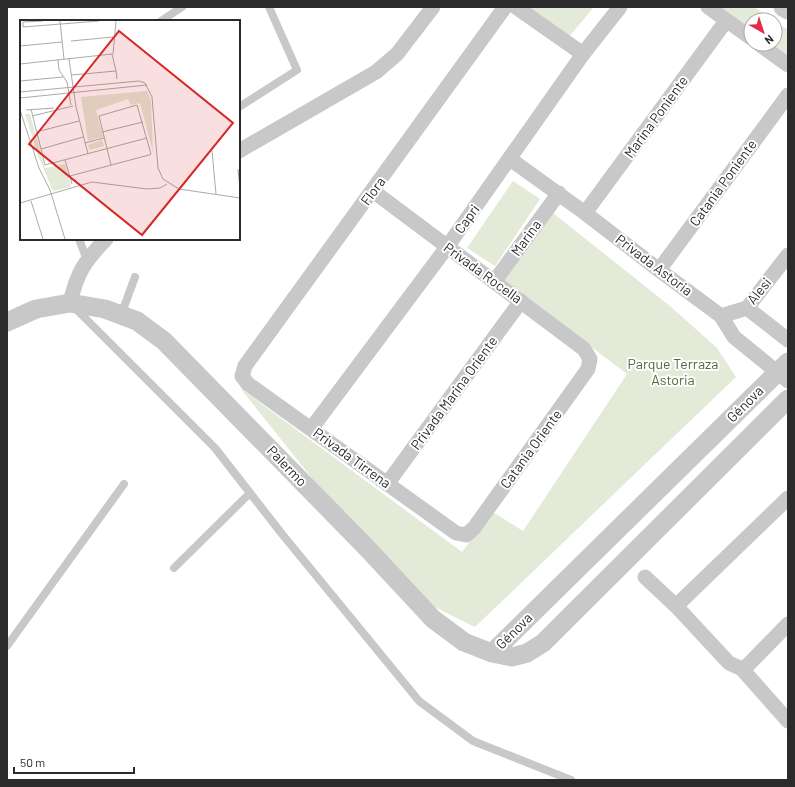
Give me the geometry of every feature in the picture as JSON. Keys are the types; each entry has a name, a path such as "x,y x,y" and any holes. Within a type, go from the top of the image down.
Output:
{"street":[{"path":"240,150 376,72 397,54 433,7"},
{"name":"Flora","path":"242,376 245,366 505,7"},
{"path":"516,7 583,54"},
{"name":"Capri","path":"311,429 447,247 583,54 620,7"},
{"path":"708,7 743,33"},
{"path":"783,7 788,10"},
{"name":"Marina Poniente","path":"585,213 726,21"},
{"path":"770,52 788,65"},
{"name":"Catania Poniente","path":"659,270 788,95"},
{"name":"Privada Astoria","path":"510,159 585,213 721,316 734,337 785,372"},
{"name":"Privada Rocella","path":"373,191 584,349 590,359"},
{"name":"Marina","path":"494,282 559,194"},
{"path":"70,303 75,281 87,260 105,240"},
{"name":"Alesi","path":"721,316 747,308 788,255"},
{"name":"Privada Marina Oriente","path":"387,484 521,301"},
{"name":"Palermo","path":"7,322 36,309 70,303 105,309 137,320 164,341 365,546 433,619 464,642 492,654"},
{"path":"747,308 788,340"},
{"name":"Catania Oriente","path":"466,535 474,528 588,369 590,359"},
{"name":"Génova","path":"492,654 785,372"},
{"name":"Privada Tirrena","path":"242,376 248,384 456,533 466,535"},
{"name":"Génova","path":"492,654 512,657 527,653 543,643 788,399"},
{"path":"676,606 788,498"},
{"path":"645,577 676,606 729,663 742,669 788,721"},
{"path":"742,669 748,666 788,624"}],"lane":[{"path":"162,20 182,7"},
{"path":"240,106 297,70 269,7"},
{"path":"80,240 87,260"},
{"path":"121,315 135,277"},
{"path":"70,303 215,448 419,701 474,741 571,780"},
{"path":"7,646 124,484"},
{"path":"174,568 250,493"}],"green space":[{"path":"525,7 594,7 568,38"},
{"path":"716,7 754,7 761,12 743,12 743,26"},
{"path":"783,27 788,30 788,58 779,52 783,52"},
{"path":"513,181 540,199 495,266 467,248"},
{"name":"Parque Terraza Astoria","path":"553,213 670,306 717,348 736,377 475,627 420,600 331,502 240,388 462,552 493,512 523,531 627,374 503,280"}]}
